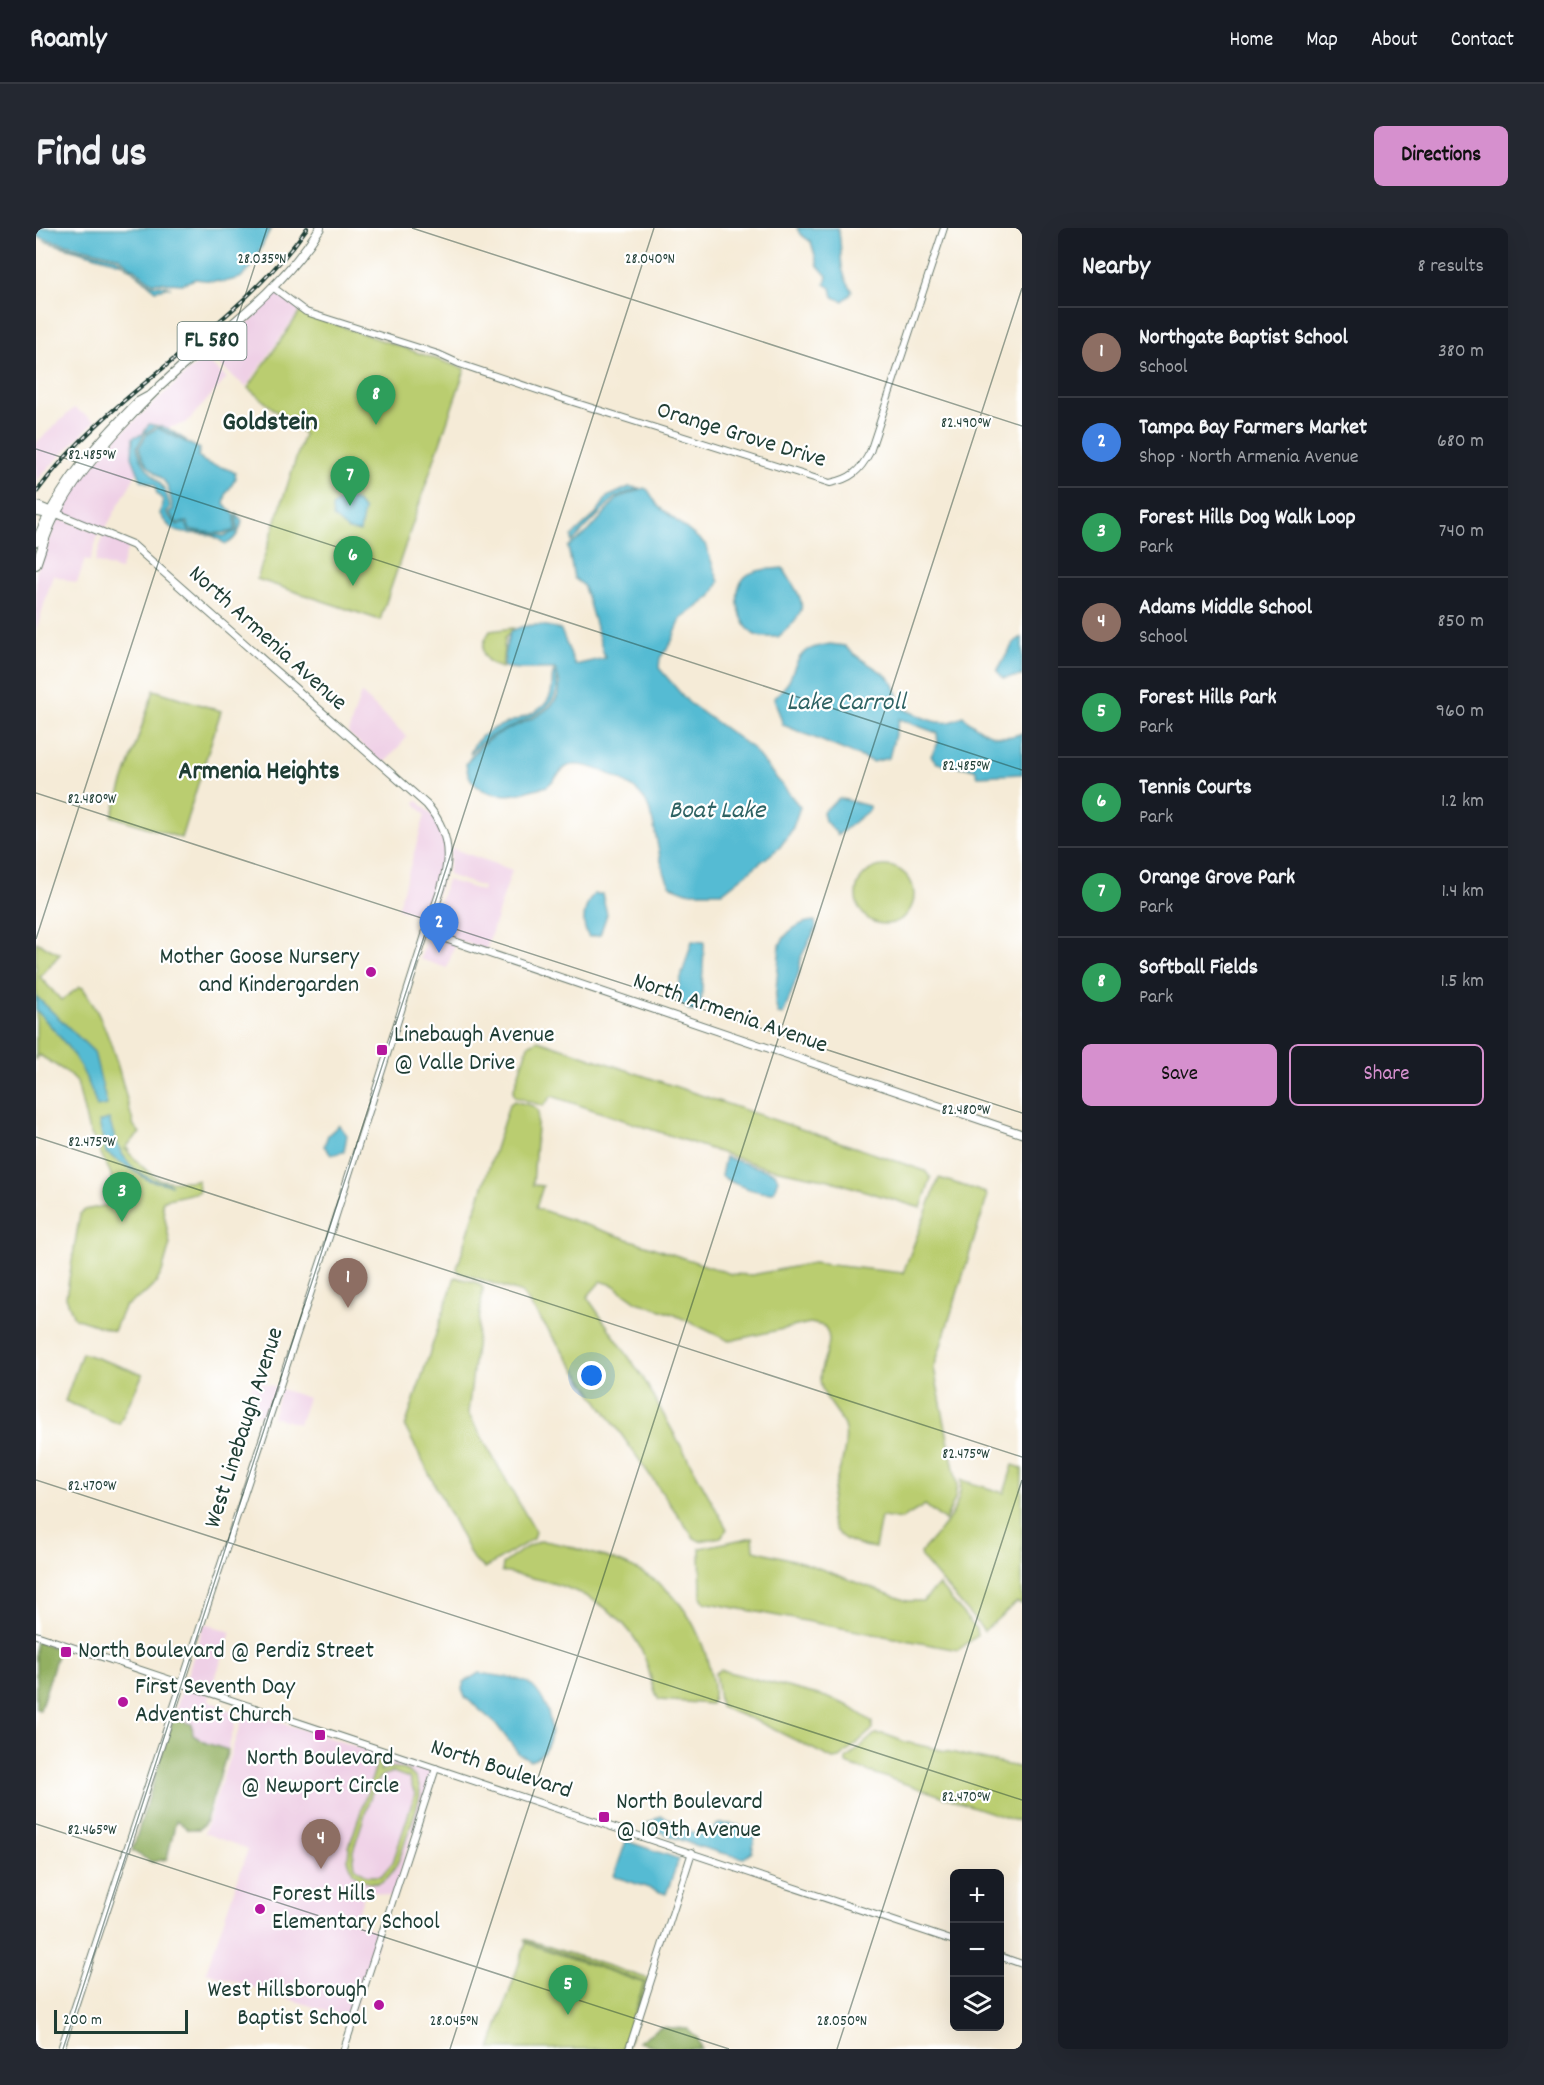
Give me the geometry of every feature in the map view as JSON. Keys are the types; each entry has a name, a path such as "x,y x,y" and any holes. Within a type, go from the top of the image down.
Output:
{"main road":[{"name":"FL 580","path":"36,542 51,513 151,395 274,288 308,248 320,228"},
{"name":"North Armenia Avenue","path":"36,505 51,513 113,535 132,545 427,805 438,818"},
{"name":"North Armenia Avenue","path":"36,512 51,513"},
{"name":"FL 580","path":"36,565 51,513"},
{"name":"West Linebaugh Avenue","path":"426,932 447,867 447,838 438,818"},
{"name":"North Armenia Avenue","path":"426,932 1022,1134"}],"street":[{"name":"Orange Grove Drive","path":"274,288 306,312 830,483 846,480 855,474 870,452 944,228"},
{"name":"West Linebaugh Avenue","path":"61,2049 426,932"},
{"name":"North Boulevard","path":"36,1635 950,1940"},
{"path":"344,2049 436,1767"},
{"path":"629,2049 692,1852"},
{"path":"1004,1958 1022,1964"}],"shaded area":[{"path":"277,293 299,311 246,387 207,355 253,319"},
{"path":"203,358 227,378 186,423 167,428 155,424 146,427 141,436 133,438 135,464 139,469 105,529 61,514 81,479 117,437"},
{"path":"74,408 95,421 36,481 36,443"},
{"path":"58,518 99,532 90,561 85,559 77,583 53,575 36,631 36,573"},
{"path":"104,534 129,545 120,570 95,562"},
{"path":"361,693 407,737 384,764 348,733"},
{"path":"417,800 436,819 446,846 443,876 428,919 398,908 425,815 415,803"},
{"path":"451,848 512,870 486,950 430,930 447,880 482,891 483,887 448,875"},
{"path":"428,935 455,944 447,968 420,959"},
{"path":"253,1380 276,1387 266,1417 244,1410"},
{"path":"281,1389 308,1398 299,1424 272,1417"},
{"path":"204,1623 231,1632 211,1690 185,1682"},
{"path":"183,1686 210,1695 209,1700 234,1713 235,1725 228,1750 206,1743 193,1735 192,1724 173,1719"},
{"path":"245,1711 433,1771 392,1897 366,1889 355,1923 380,1933 351,2019 206,1972 248,1849 204,1833"}],"green space":[{"path":"300,312 465,369 380,620 257,579 304,434 248,388"},
{"path":"513,628 505,638 502,668 486,658 484,644 490,631"},
{"path":"154,690 221,711 181,838 112,816"},
{"path":"879,866 891,866 906,874 914,889 914,901 906,916 891,924 879,924 864,916 856,901 856,889 864,874"},
{"path":"36,942 60,954 40,977 61,1000 80,987 83,988 102,1021 134,1126 140,1133 127,1146 129,1150 125,1149 149,1173 163,1180 198,1180 199,1192 164,1200 162,1203 170,1244 162,1272 156,1283 146,1293 124,1307 114,1331 74,1318 66,1297 80,1214 85,1210 113,1204 115,1190 110,1172 88,1128 77,1082 68,1073 41,1056 39,1055 36,1059"},
{"path":"538,1040 925,1171 931,1178 921,1208 829,1180 764,1167 552,1096 543,1106 515,1097 513,1092 528,1045"},
{"path":"514,1101 533,1106 538,1111 533,1185 543,1186 536,1208 731,1274 752,1275 813,1263 903,1273 939,1178 986,1193 987,1198 934,1368 957,1484 955,1499 945,1521 925,1505 902,1519 881,1517 875,1548 850,1542 836,1531 830,1517 831,1501 845,1447 845,1430 821,1385 821,1371 829,1339 824,1326 810,1323 729,1341 673,1314 637,1302 613,1285 601,1281 587,1297 642,1376 727,1529 721,1537 700,1541 694,1538 522,1293 458,1272 457,1268 509,1105"},
{"path":"455,1277 478,1283 483,1288 468,1413 535,1531 533,1539 485,1568 474,1561 405,1427"},
{"path":"82,1353 143,1374 119,1424 65,1401"},
{"path":"1013,1465 1022,1468 1022,1604 1017,1602 984,1631 920,1553 953,1512 960,1492 961,1480 1004,1493"},
{"path":"753,1537 754,1550 805,1563 907,1601 923,1601 939,1585 976,1629 977,1636 958,1650 704,1602 701,1596 700,1548"},
{"path":"541,1541 566,1546 632,1567 665,1588 690,1618 699,1637 712,1682 711,1704 659,1700 641,1649 615,1616 599,1604 563,1586 502,1572 503,1564 525,1548"},
{"path":"36,1641 59,1649 40,1710 36,1709"},
{"path":"720,1670 826,1697 847,1705 872,1722 873,1729 840,1758 833,1759 761,1723 720,1707 715,1673"},
{"path":"173,1719 192,1724 193,1735 206,1743 228,1750 205,1823 199,1829 188,1829 176,1820 167,1859 152,1862 132,1851"},
{"path":"875,1734 884,1734 905,1742 1022,1768 1022,1823 846,1764 846,1759"},
{"path":"378,1760 382,1761 380,1771 394,1768 407,1771 412,1775 419,1787 420,1795 400,1857 390,1875 383,1881 375,1883 365,1881 353,1873 348,1860 349,1847","holes":["393,1772 409,1778 415,1794 393,1862 381,1876 368,1876 355,1867 353,1851 374,1786 383,1775"]},
{"path":"525,1939 649,1979 626,2049 645,1982 525,1941"},
{"path":"526,1943 644,1983 622,2049 490,2049"},
{"path":"660,2027 688,2029 698,2039 701,2049 665,2049 638,2042"}],"water":[{"path":"36,228 271,228 250,269 240,278 224,282 195,279 182,284 152,282 117,256 37,237"},
{"path":"797,228 838,228 842,267 852,290 843,301 833,297 831,288 825,284 827,276 818,266 811,242 800,234"},
{"path":"44,241 116,258 151,284 171,287 156,290 124,264"},
{"path":"149,424 167,428 187,441 156,426 145,433 137,447 144,465 164,489 170,508 166,513 177,525 186,523 189,531 224,536 237,531 237,514 242,521 237,535 232,540 226,544 205,534 179,532 173,529 160,514 163,500 157,494 155,485 141,480 132,457 133,437 143,434"},
{"path":"157,428 200,449 198,456 207,463 235,473 236,478 226,494 224,504 235,515 235,530 219,533 189,529 188,522 177,523 169,513 173,509 168,487 146,464 139,447 147,434"},
{"path":"629,487 640,488 616,497 572,542 572,536 596,514 607,497"},
{"name":"Boat Lake","path":"644,488 648,490 658,506 705,544 719,582 711,597 681,619 671,643 660,658 659,668 688,702 752,748 800,807 792,830 780,847 723,892 687,892 671,886 661,862 649,808 635,789 613,776 587,766 571,765 564,768 545,787 503,795 483,790 475,784 469,776 466,764 487,741 542,712 552,705 558,695 559,683 555,669 504,667 510,632 529,625 555,628 561,630 575,665 605,658 583,585 574,578 568,547 589,531 618,498"},
{"path":"345,496 356,501 364,510 360,532 348,530 333,517 332,507"},
{"path":"783,568 800,598 802,605 800,611 796,619 778,637 757,636 745,624 738,607 738,590 741,582 754,572"},
{"path":"1022,637 1022,676 1003,678 997,671 1014,642"},
{"name":"Lake Carroll","path":"830,644 845,646 885,675 895,688 902,708 917,715 940,722 948,722 963,716 983,731 998,736 1014,736 1022,733 1022,774 978,776 975,769 937,763 931,756 938,743 937,733 899,719 889,758 873,762 783,725 774,698 789,682 799,658 807,650"},
{"path":"554,671 557,684 556,695 550,704 530,718 490,737 470,754 475,743 492,729 525,716 544,705 552,691"},
{"path":"839,798 869,806 869,810 838,835 825,821 823,812"},
{"path":"594,894 602,894 607,914 600,935 589,937 586,932 584,915"},
{"path":"815,921 816,928 801,957 799,972 783,1015 778,1014 775,1002 780,945 794,928"},
{"path":"692,941 704,942 701,1008 698,1012 690,1011 675,998"},
{"path":"36,996 94,1052 107,1105 97,1107 86,1078 73,1054 36,1010"},
{"path":"109,1119 118,1147 128,1162 141,1174 172,1185 148,1180 106,1153 99,1122"},
{"path":"339,1125 347,1135 344,1152 331,1155 324,1146 328,1135"},
{"path":"725,1157 775,1173 778,1179 774,1191 755,1191 721,1176"},
{"path":"479,1673 524,1681 536,1691 548,1712 550,1724 547,1746 540,1755 530,1760 519,1754 496,1724 465,1697 462,1689 464,1682"},
{"path":"661,1816 699,1834 709,1834 718,1824 743,1827 755,1837 752,1852 744,1858 720,1853 650,1827 648,1823"},
{"path":"626,1841 679,1859 666,1894 614,1876"}],"railway":[{"path":"36,493 66,456 99,423 244,299 277,265 307,228"}],"place":[{"name":"Softball Fields","path":"376,425"},
{"name":"Orange Grove Park","path":"350,506"},
{"name":"Tennis Courts","path":"353,586"},
{"name":"Tampa Bay Farmers Market","path":"439,953"},
{"name":"Mother Goose Nursery and Kindergarden","path":"371,972"},
{"name":"Linebaugh Avenue @ Valle Drive","path":"382,1050"},
{"name":"Forest Hills Dog Walk Loop","path":"122,1222"},
{"name":"Northgate Baptist School","path":"348,1308"},
{"name":"North Boulevard @ Perdiz Street","path":"66,1652"},
{"name":"First Seventh Day Adventist Church","path":"123,1702"},
{"name":"North Boulevard @ Newport Circle","path":"320,1735"},
{"name":"North Boulevard @ 109th Avenue","path":"604,1817"},
{"name":"Adams Middle School","path":"321,1869"},
{"name":"Forest Hills Elementary School","path":"260,1909"},
{"name":"West Hillsborough Baptist School","path":"379,2005"},
{"name":"Forest Hills Park","path":"568,2015"}],"district":[{"name":"Goldstein","path":"270,423"},
{"name":"Armenia Heights","path":"259,772"}]}
